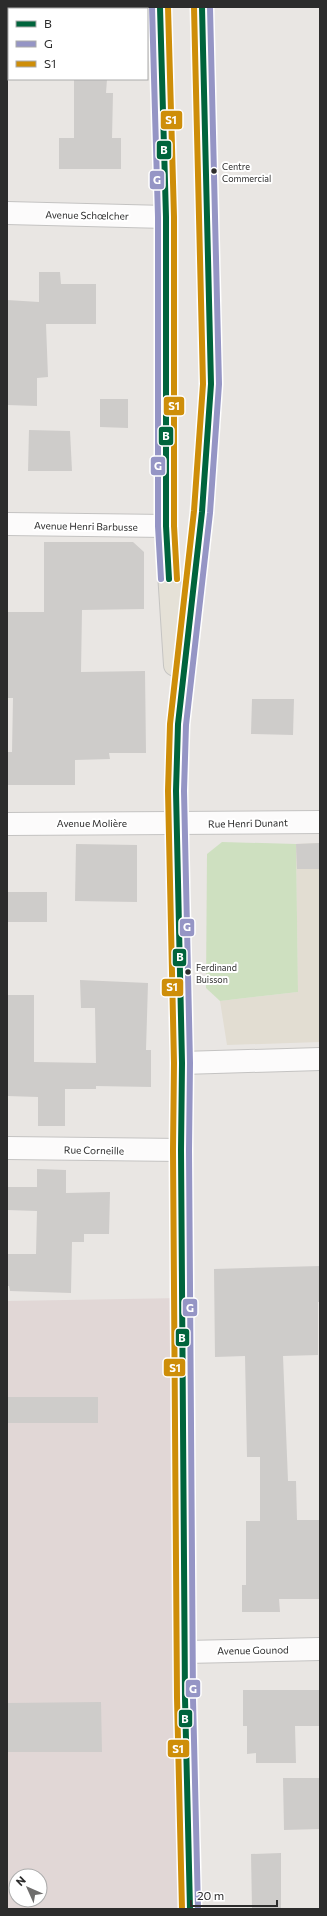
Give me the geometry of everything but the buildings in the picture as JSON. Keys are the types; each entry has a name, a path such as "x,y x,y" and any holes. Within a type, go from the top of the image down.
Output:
{"main road":[{"path":"160,7 166,217 166,526 178,724 176,823 182,1062 181,1150 185,1652 190,1909"},
{"path":"178,724 202,512 211,384 202,7"}],"street":[{"name":"Avenue Schœlcher","path":"7,214 166,217"},
{"name":"Avenue Henri Barbusse","path":"7,524 166,526"},
{"name":"Rue Henri Dunant","path":"176,823 214,824 320,822"},
{"name":"Avenue Molière","path":"7,824 176,823"},
{"path":"182,1062 320,1059"},
{"name":"Rue Corneille","path":"7,1148 181,1150"},
{"name":"Avenue Gounod","path":"185,1652 320,1649"}],"shaded area":[{"path":"320,843 320,1042 227,1045 220,1001 298,992 296,844"},
{"path":"182,1298 190,1909 7,1909 7,1301"}],"green space":[{"path":"222,842 296,844 298,992 220,1001 206,988 207,854"}],"transit line":[{"name":"G","path":"152,7 158,217 158,526 161,579"},
{"name":"B","path":"160,7 166,217 166,526 169,579"},
{"name":"S1","path":"168,7 174,217 174,526 177,579"},
{"name":"S1","path":"182,1909 177,1698 173,1150 174,1063 168,791 170,724 194,511 203,384 194,7"},
{"name":"B","path":"190,1909 185,1698 181,1150 182,1063 176,791 178,724 202,512 211,384 202,7"},
{"name":"G","path":"198,1909 193,1698 189,1150 190,1063 184,791 186,725 210,513 219,384 210,7"}],"place":[{"name":"Centre Commercial","path":"214,171"},
{"name":"Ferdinand Buisson","path":"188,972"}]}
